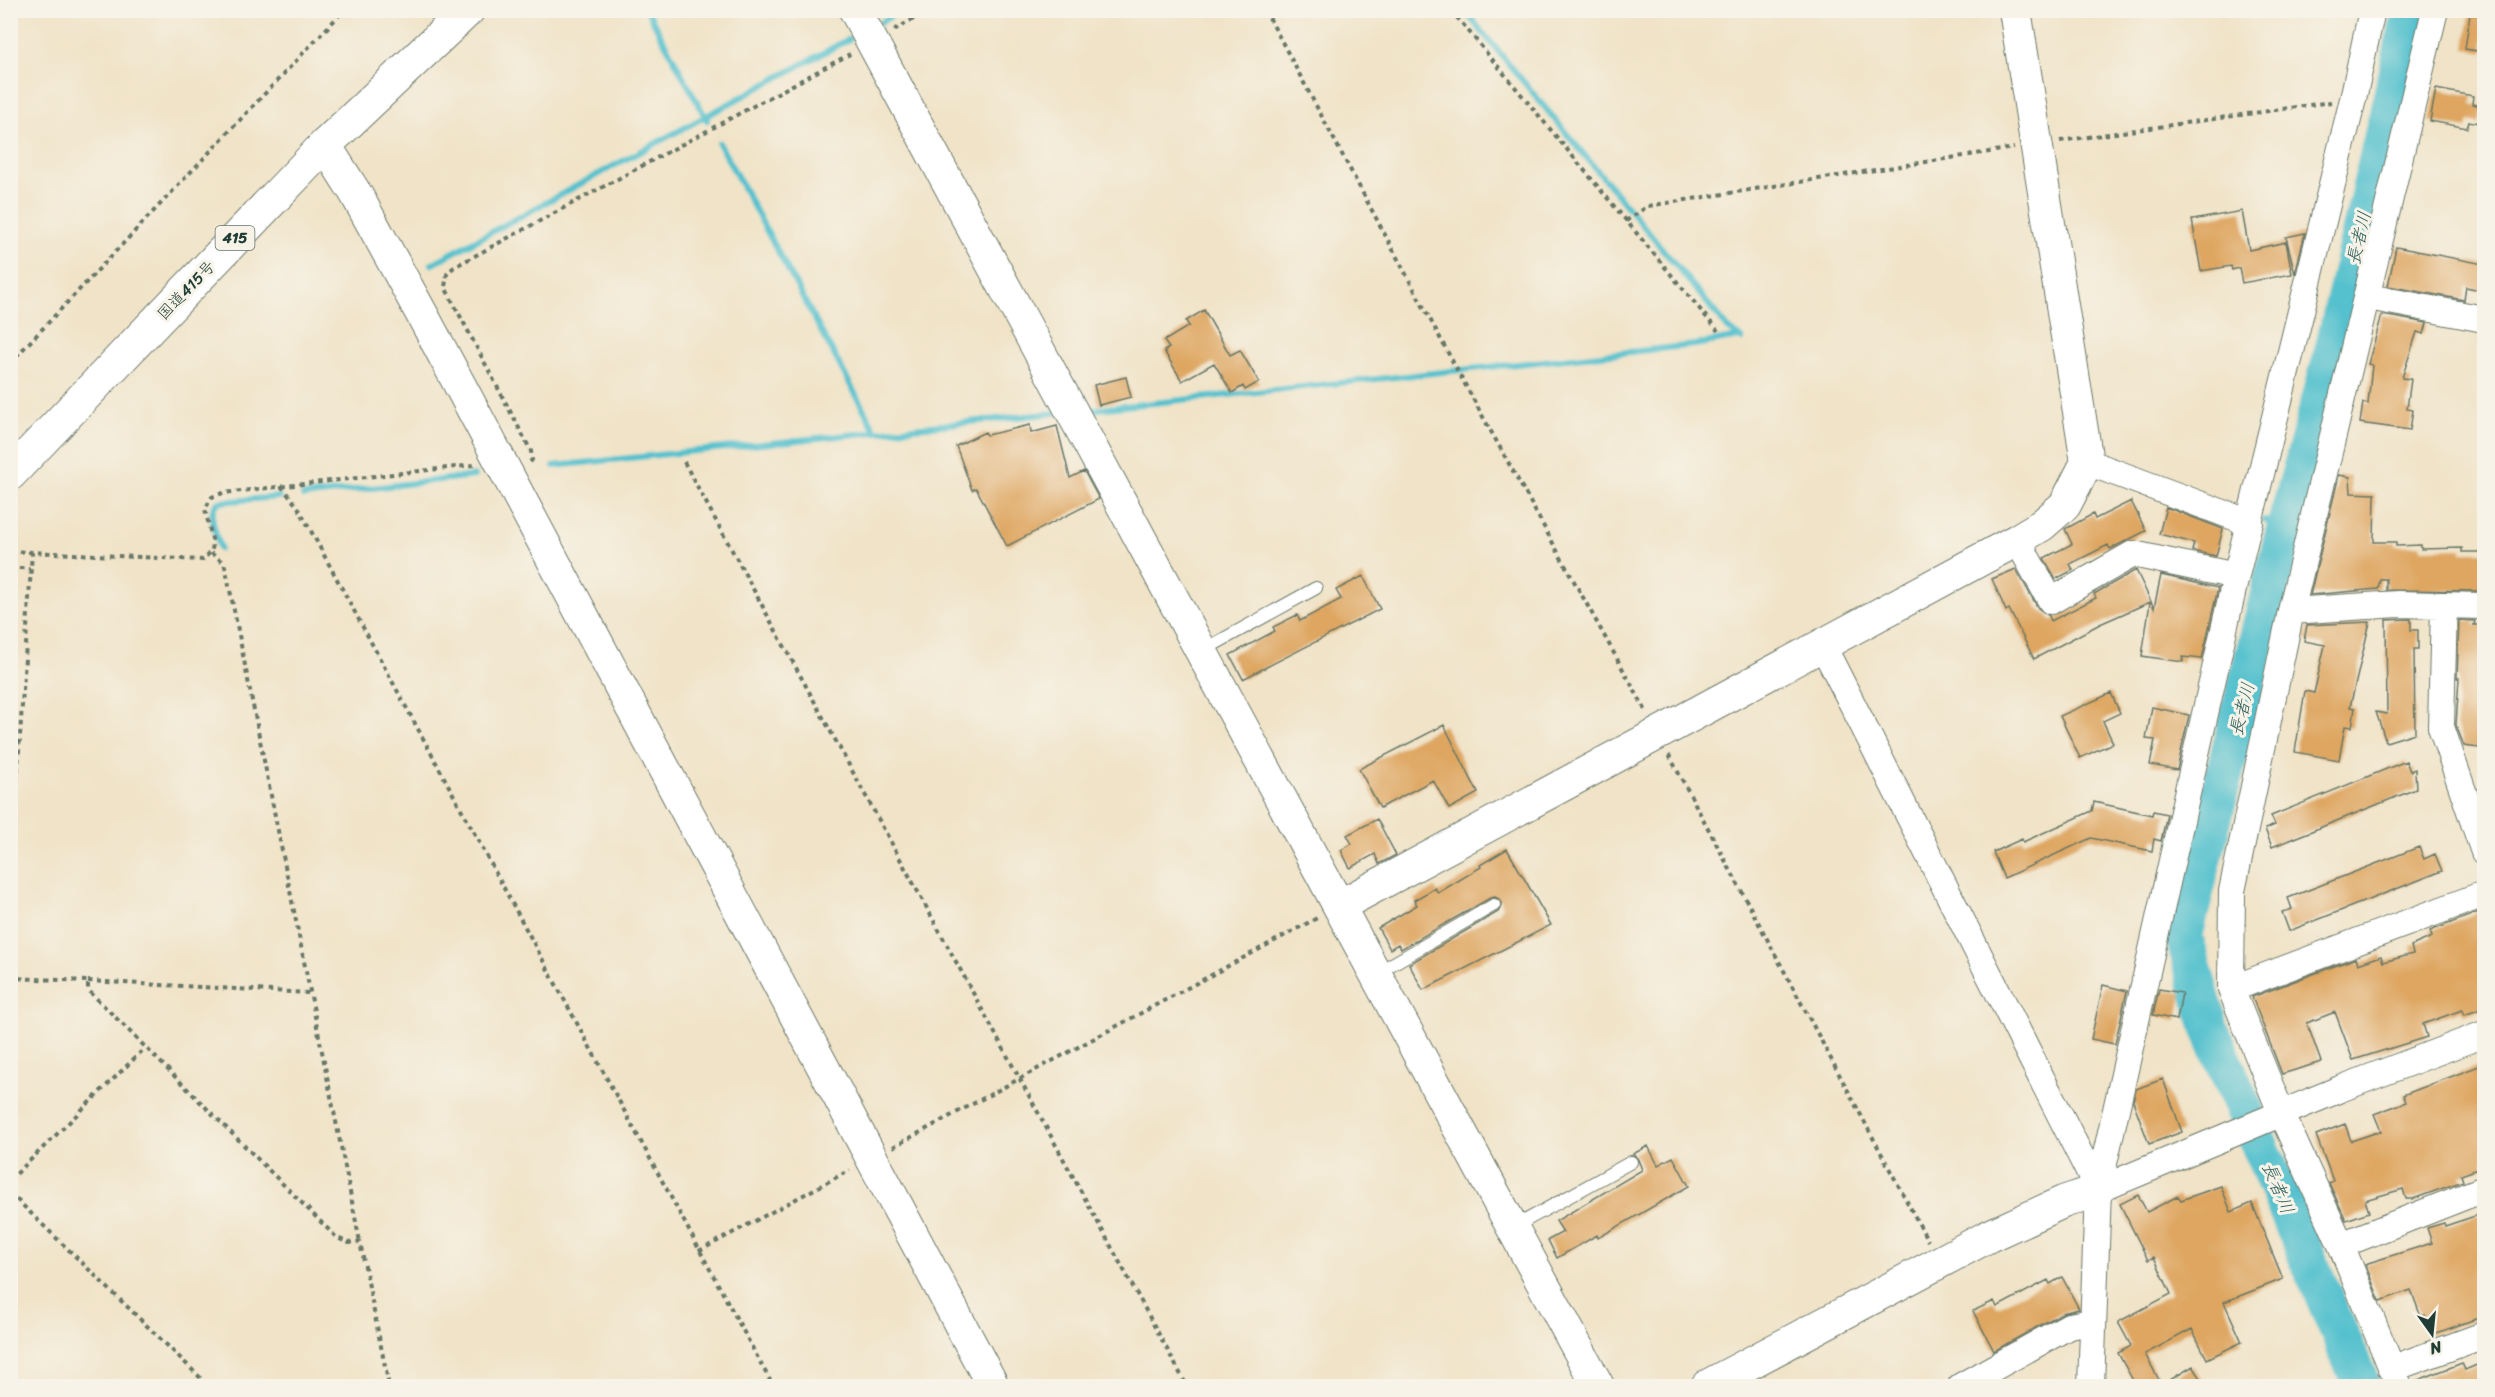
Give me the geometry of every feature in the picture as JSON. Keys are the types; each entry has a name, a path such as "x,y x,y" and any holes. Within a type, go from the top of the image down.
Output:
{"highway":[{"name":"国道415号","path":"10,474 325,145 468,10"}],"street":[{"path":"855,10 1598,1386"},
{"path":"1339,906 2017,540 2042,525 2065,505 2087,462 2015,10"},
{"path":"2091,1386 2098,1190 2236,576 2313,254 2353,99 2372,10"},
{"path":"2435,10 2291,611 2232,891 2231,989 2282,1115 2341,1245 2395,1378 2484,1335"},
{"path":"325,145 362,205 993,1386"},
{"path":"2368,297 2484,319"},
{"path":"2087,462 2250,523"},
{"path":"2017,540 2051,601 2133,554 2236,576"},
{"path":"2291,611 2398,604 2484,606"},
{"path":"2444,605 2441,727 2484,852"},
{"path":"1822,644 2098,1190"},
{"path":"2231,989 2484,894"},
{"path":"1707,1386 1939,1262 2063,1202 2282,1115 2340,1089 2484,1034"},
{"path":"2341,1245 2484,1190"},
{"path":"1960,1386 2069,1326 2093,1322"}],"lane":[{"path":"1201,651 1316,588"},
{"path":"1375,974 1494,905"},
{"path":"1512,1228 1630,1162"}],"path":[{"path":"10,363 344,10"},
{"path":"10,551 203,560 211,553 213,543 205,509 212,497 223,493 501,466 524,466 532,460 531,451 445,287 447,274 454,267 930,10"},
{"path":"1265,10 1462,379 1658,734 1939,1262"},
{"path":"1451,10 1718,331"},
{"path":"1626,221 1648,206 2036,145 2353,99"},
{"path":"684,462 1187,1386"},
{"path":"281,486 298,507 773,1386"},
{"path":"10,888 32,552"},
{"path":"211,553 224,563 226,570 388,1386"},
{"path":"10,567 30,569"},
{"path":"699,1251 1339,906"},
{"path":"10,978 310,993"},
{"path":"88,981 88,990 337,1238 349,1243 360,1242"},
{"path":"10,1180 145,1048"},
{"path":"10,1193 209,1386"}],"building":[{"path":"2470,14 2484,16 2484,52 2465,49"},
{"path":"2436,89 2473,96 2472,104 2483,107 2479,123 2469,121 2467,128 2430,121"},
{"path":"2242,211 2249,250 2286,242 2292,274 2242,283 2239,268 2232,270 2231,266 2201,271 2192,220"},
{"path":"2305,233 2295,274 2286,237"},
{"path":"2396,247 2484,264 2484,291 2466,287 2464,300 2388,286"},
{"path":"1204,310 1230,355 1240,350 1259,382 1245,390 1243,386 1232,393 1214,363 1182,381 1164,351 1169,348 1164,341 1189,326 1186,321"},
{"path":"2382,315 2427,323 2424,334 2417,332 2402,378 2411,379 2407,409 2413,410 2410,430 2360,423 2363,403 2368,404 2372,365 2368,364"},
{"path":"1126,377 1131,397 1099,405 1094,385"},
{"path":"1030,425 1031,433 1057,426 1070,478 1084,471 1099,499 1007,546 976,488 972,490 956,446 985,432 987,435"},
{"path":"2339,475 2350,477 2351,493 2375,494 2374,542 2396,542 2396,546 2421,545 2421,549 2462,548 2462,552 2484,552 2484,591 2386,590 2386,579 2380,579 2378,589 2310,595"},
{"path":"2131,501 2146,531 2110,549 2108,545 2070,564 2073,570 2056,579 2044,558 2072,544 2065,529 2093,514 2095,519"},
{"path":"2166,507 2223,529 2216,556 2192,551 2194,543 2159,534"},
{"path":"2016,569 2038,608 2049,616 2051,621 2096,598 2094,594 2136,570 2154,608 2161,575 2218,588 2202,659 2183,657 2183,662 2142,656 2150,602 2100,624 2034,659 2009,609 2006,611 1992,579"},
{"path":"1363,576 1380,609 1243,679 1230,655 1275,631 1273,627 1297,615 1300,621 1341,599 1336,590"},
{"path":"2411,619 2411,630 2418,630 2418,649 2414,649 2415,733 2386,742 2376,712 2387,714 2386,620"},
{"path":"2459,620 2475,621 2474,625 2483,625 2484,719 2482,719 2479,748 2464,746 2456,725"},
{"path":"2370,622 2350,707 2355,708 2352,727 2345,726 2339,760 2295,752 2305,691 2314,693 2325,645 2304,641 2307,625"},
{"path":"2111,693 2120,713 2103,721 2113,743 2080,758 2060,716"},
{"path":"2152,707 2189,715 2177,770 2150,765 2155,740 2146,739"},
{"path":"1444,725 1478,793 1449,809 1433,780 1380,808 1359,769"},
{"path":"2406,761 2410,771 2415,769 2416,789 2272,847 2265,829 2275,825 2271,816"},
{"path":"2094,802 2152,815 2153,811 2167,814 2161,841 2154,839 2152,851 2091,838 2004,878 1993,852 2022,839 2023,842 2092,811"},
{"path":"1377,819 1396,855 1379,864 1375,854 1350,868 1341,850 1352,844 1347,835"},
{"path":"2419,847 2424,859 2435,854 2442,871 2289,931 2282,912 2292,909 2288,898"},
{"path":"1507,849 1551,925 1423,990 1409,964 1498,912 1502,906 1501,900 1495,897 1490,898 1401,949 1398,944 1390,949 1378,928 1417,905 1414,900 1435,888 1438,893"},
{"path":"2484,910 2484,1008 2464,1015 2462,1010 2423,1024 2427,1037 2353,1060 2335,1012 2307,1023 2321,1062 2282,1074 2252,997 2356,958 2358,964 2381,956 2383,962 2413,954 2411,946 2432,937 2430,931"},
{"path":"2103,985 2127,991 2115,1044 2091,1039"},
{"path":"2159,989 2182,993 2177,1020 2153,1015"},
{"path":"2484,1064 2484,1167 2461,1175 2463,1181 2413,1199 2406,1199 2403,1189 2365,1200 2369,1212 2346,1220 2329,1183 2333,1181 2316,1135 2345,1124 2351,1141 2381,1131 2374,1114 2406,1102 2403,1095"},
{"path":"2163,1079 2182,1132 2149,1144 2133,1101 2136,1089"},
{"path":"1648,1146 1658,1165 1673,1157 1689,1186 1598,1238 1597,1235 1557,1258 1548,1240 1563,1232 1556,1221 1642,1170 1638,1159 1633,1154"},
{"path":"2221,1186 2231,1212 2252,1203 2283,1279 2224,1302 2242,1342 2207,1359 2192,1329 2145,1354 2162,1385 2193,1366 2206,1386 2136,1386 2118,1353 2131,1346 2118,1322 2171,1294 2154,1257 2148,1260 2120,1204 2138,1195 2147,1212 2178,1196 2181,1200"},
{"path":"2484,1213 2484,1259 2477,1262 2484,1285 2484,1316 2431,1335 2425,1315 2421,1317 2411,1290 2380,1301 2365,1264 2432,1243 2427,1228 2444,1223 2445,1226"},
{"path":"2062,1277 2079,1309 2062,1313 1994,1351 1973,1311 1994,1301 1997,1307 2048,1280 2050,1284"},
{"path":"2484,1362 2484,1386 2414,1386 2413,1382 2462,1363 2465,1370"}],"waterway":[{"path":"647,10 707,120"},
{"path":"881,22 902,10"},
{"path":"1464,10 1728,328 1742,339"},
{"name":"長者川","path":"2362,1386 2210,1029 2184,936 2286,525 2330,364 2412,10"},
{"path":"432,264 849,39"},
{"path":"719,143 876,432"},
{"path":"1088,410 1695,345 1738,337"},
{"path":"554,466 1055,413"},
{"path":"303,496 474,476"},
{"path":"220,549 212,517 215,506 219,502 279,497"},
{"path":"2264,520 2286,525"}]}
